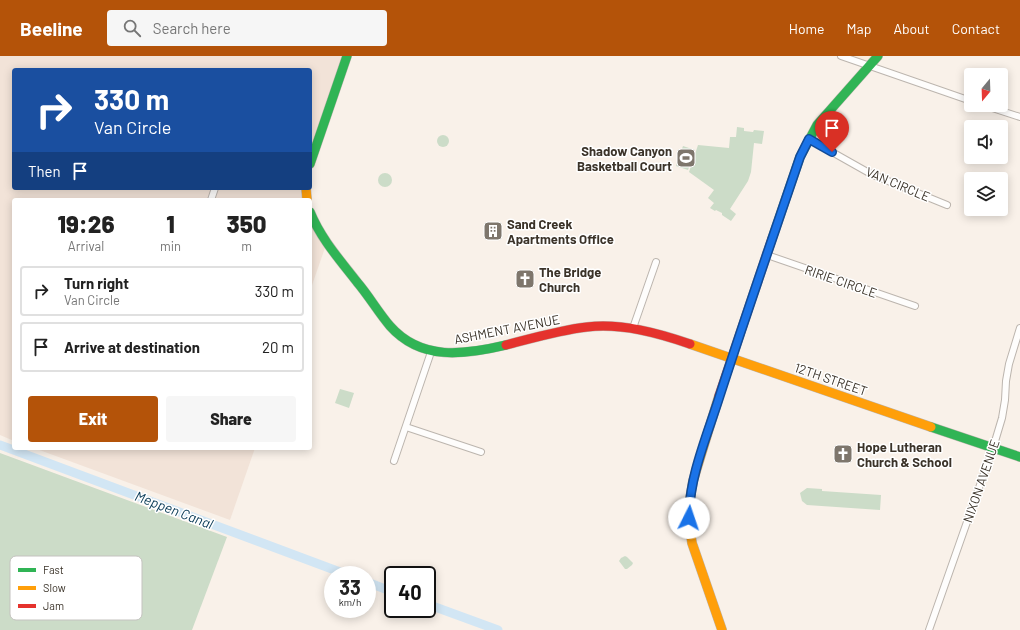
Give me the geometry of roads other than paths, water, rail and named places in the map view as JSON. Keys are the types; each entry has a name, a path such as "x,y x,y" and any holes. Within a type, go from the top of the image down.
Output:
{"street":[{"path":"312,158 347,56"},
{"path":"841,56 964,99"},
{"path":"722,630 692,543 689,522 689,505 697,466 731,359 800,157 817,125 878,56"},
{"path":"1005,112 1020,117"},
{"name":"VAN CIRCLE","path":"809,139 871,174 947,204"},
{"name":"ASHMENT AVENUE","path":"312,218 327,242 382,315 400,335 412,344 432,352 456,354 587,327 633,328"},
{"name":"RIRIE CIRCLE","path":"767,255 915,306"},
{"path":"633,328 656,262"},
{"name":"12TH STREET","path":"633,328 666,336 1020,457"},
{"name":"NIXON AVENUE","path":"929,630 993,448 1002,418 1009,364 1017,350 1020,328"},
{"path":"394,462 432,352"},
{"path":"406,427 481,452"}],"waterway":[{"name":"Meppen Canal","path":"0,445 12,449"},
{"name":"Meppen Canal","path":"13,450 324,566"},
{"name":"Meppen Canal","path":"376,585 384,589"},
{"name":"Meppen Canal","path":"436,607 498,630"}],"place":[{"name":"Shadow Canyon Basketball Court","path":"686,158"},
{"name":"Sand Creek Apartments Office","path":"493,231"},
{"name":"The Bridge Church","path":"525,279"},
{"name":"Hope Lutheran Church & School","path":"843,454"}]}
